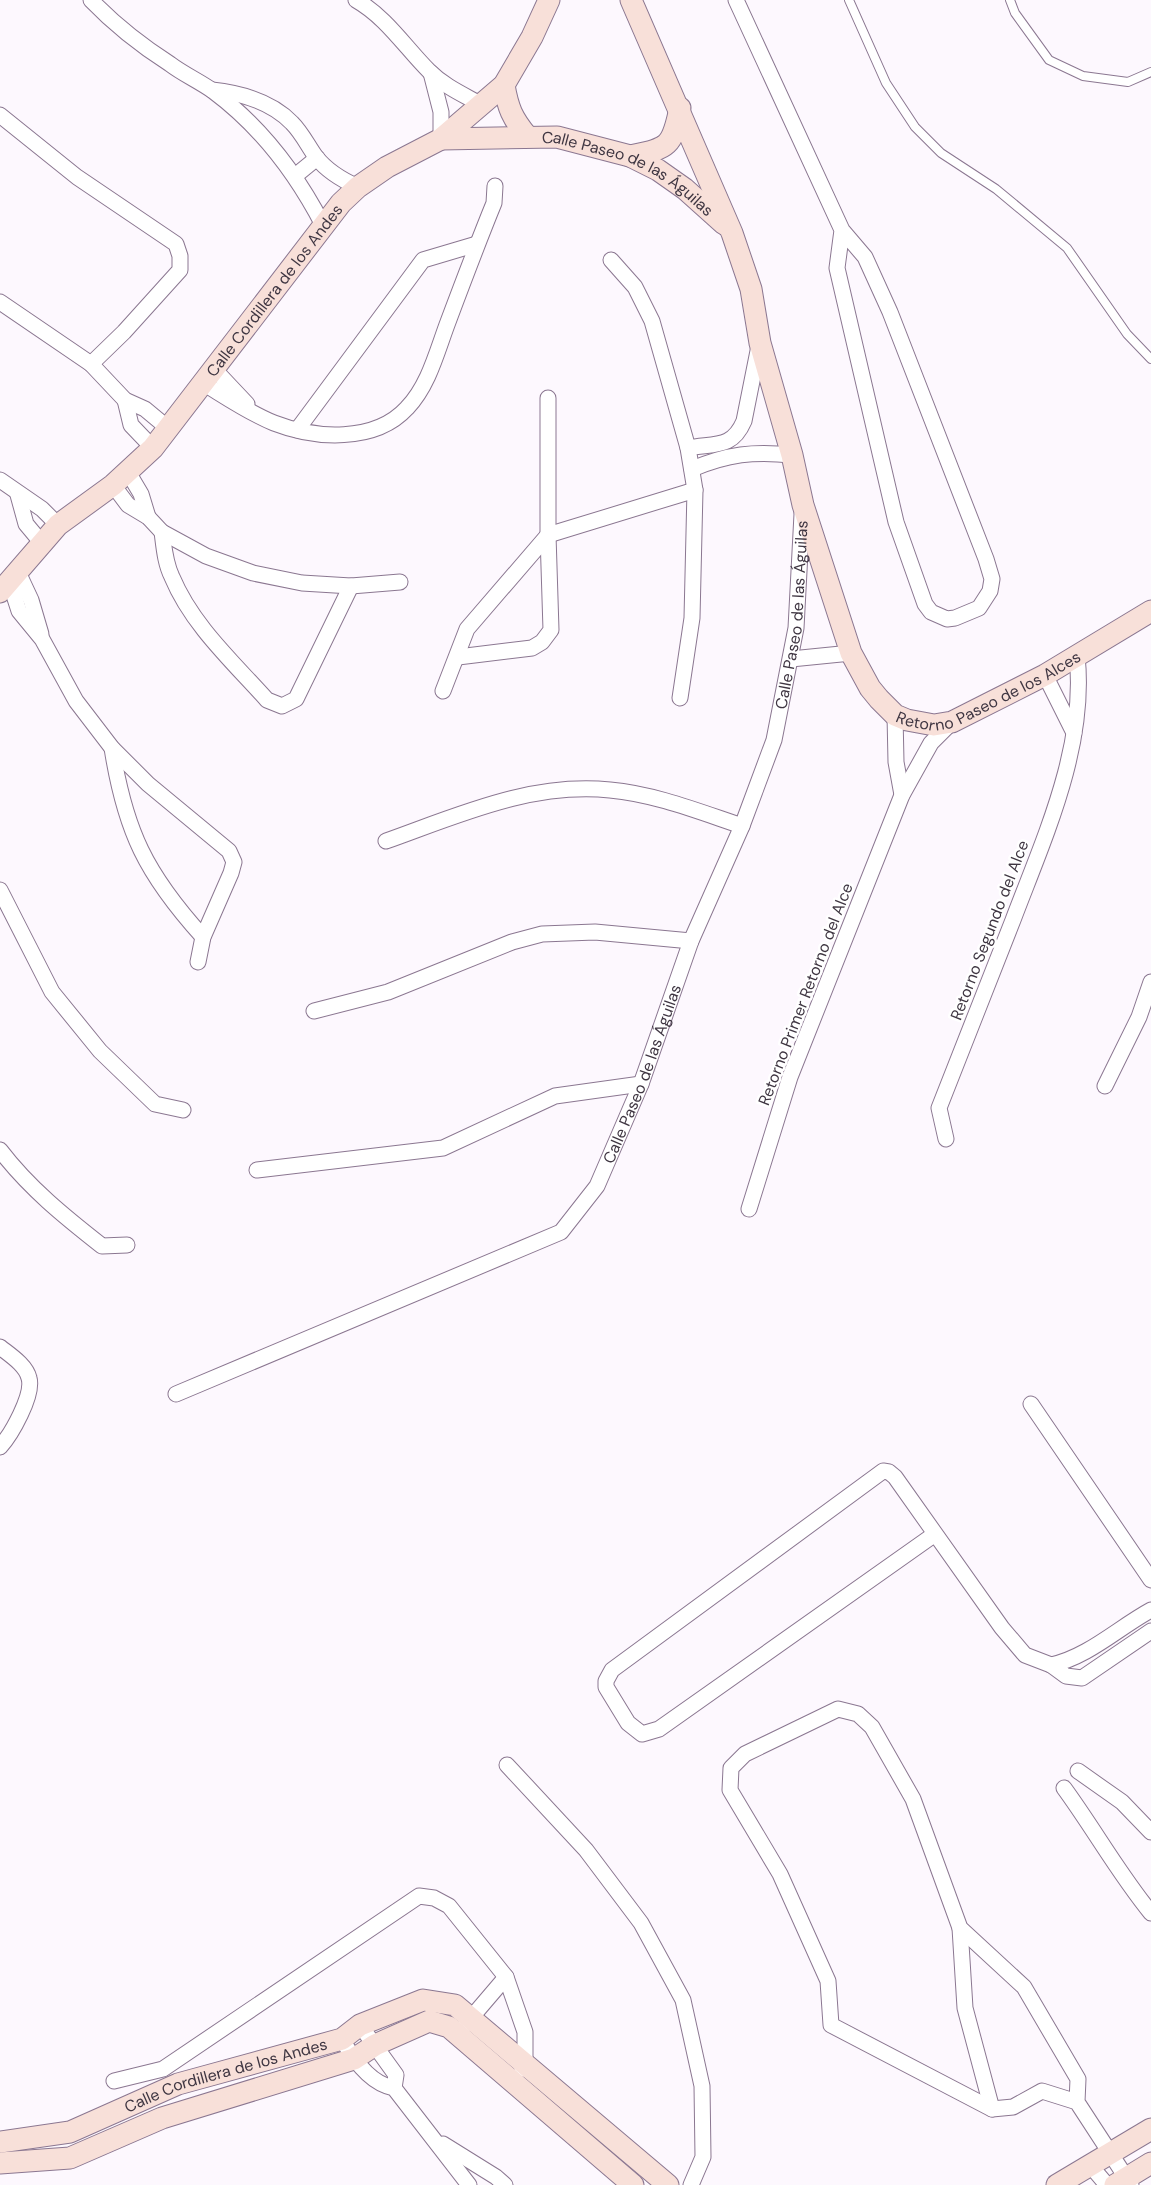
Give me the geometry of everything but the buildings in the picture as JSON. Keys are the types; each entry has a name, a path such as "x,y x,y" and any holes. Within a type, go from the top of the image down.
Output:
{"street":[{"path":"91,0 152,51 212,90 257,130 295,176 323,225"},
{"path":"356,0 373,10 431,73 452,89 480,104"},
{"name":"Calle Cordillera de los Andes","path":"9,581 57,525 121,479 153,448 323,225 358,187 387,167 441,139 504,85 532,37 549,0"},
{"name":"Calle Paseo de las Águilas","path":"632,0 732,233"},
{"path":"736,0 842,230 865,257 890,312 986,559 992,579 986,600 979,608 955,618 947,619 937,616 925,604 896,522 837,268 842,230"},
{"path":"431,73 438,92 441,139"},
{"path":"504,85 514,121 527,136"},
{"path":"212,90 245,96 272,108 291,121 308,142 317,158 337,177 358,187"},
{"path":"630,156 659,150 666,145 675,131 680,108"},
{"path":"0,115 77,177 176,244 180,256 180,270 124,332 91,364"},
{"name":"Calle Paseo de las Águilas","path":"441,139 558,137 630,156 658,170 685,189 710,209 732,233"},
{"path":"295,176 317,158"},
{"path":"209,376 257,415 297,430 333,435 356,434 381,426 406,409 427,378 494,203 495,186"},
{"name":"Retorno Paseo de los Alces","path":"732,233 751,289 760,343 792,456 803,505 851,652 870,688 895,715 920,724 934,725 952,722 1045,675 1151,610"},
{"path":"297,430 423,260 477,244"},
{"path":"610,260 635,287 652,321 690,458 695,489 692,618 680,698"},
{"path":"0,302 91,364 125,400 145,409 169,429"},
{"path":"690,458 730,441 739,432 744,421 760,343"},
{"path":"458,657 532,648 542,642 551,630 548,398"},
{"path":"125,400 131,425 153,448"},
{"path":"690,458 716,459 741,453 766,452 792,456"},
{"path":"121,479 141,494 148,517 162,532 206,556 253,573 302,583 351,586 400,582"},
{"path":"0,480 18,495 42,509 57,525"},
{"path":"443,691 467,629 548,535 695,489"},
{"path":"18,495 26,524 41,542"},
{"name":"Calle Paseo de las Águilas","path":"176,1394 561,1232 597,1186 641,1084 691,941 742,826 774,740 796,628 803,505"},
{"path":"162,532 165,557 172,577 200,625 267,700 282,706 296,699 351,586"},
{"path":"9,581 31,600 42,639 76,701 112,747 148,784 229,851 234,862 231,873 203,937 198,962"},
{"path":"791,658 851,652"},
{"name":"Retorno Segundo del Alce","path":"946,1139 939,1108 1051,822 1065,772 1080,695 1077,656"},
{"path":"1045,675 1074,733"},
{"path":"895,715 896,762 902,795"},
{"name":"Retorno Primer Retorno del Alce","path":"749,1209 790,1077 902,795 931,743 952,722"},
{"path":"112,747 118,790 131,831 150,869 174,905 203,937"},
{"path":"386,842 496,801 549,790 584,788 613,790 668,802 742,826"},
{"path":"0,890 52,992 100,1051 155,1104 183,1110"},
{"path":"314,1011 388,992 512,942 542,934 595,932 691,941"},
{"path":"1106,1086 1145,1017 1151,982"},
{"path":"257,1170 443,1148 555,1096 641,1084"},
{"path":"0,1150 24,1179 64,1217 102,1246 127,1245"},
{"path":"0,1347 22,1366 29,1378 29,1392 10,1436 0,1447"},
{"path":"1031,1404 1151,1580"},
{"path":"934,1534 659,1729 642,1734 632,1727 606,1687 606,1681 612,1670 883,1471 895,1477 1002,1628 1025,1655 1051,1665 1066,1676 1082,1678 1151,1631"},
{"path":"1051,1665 1065,1662 1079,1655 1150,1613"},
{"path":"992,2109 965,2008 960,1928 913,1799 872,1727 858,1714 837,1708 745,1754 731,1768 730,1790 780,1874 828,1981 831,2025 992,2109 1013,2107 1042,2091 1077,2103"},
{"path":"507,1765 593,1859 641,1923 683,2000 702,2086 703,2157 690,2185"},
{"path":"1078,1771 1122,1802 1151,1832"},
{"path":"1064,1788 1093,1828 1134,1893 1151,1913"},
{"path":"114,2081 163,2069 419,1896 434,1898 449,1906 506,1977 525,2032 525,2062 515,2085"},
{"path":"960,1928 1024,1987 1078,2079 1077,2103 1109,2153 1124,2183 1151,2163"},
{"path":"457,2035 506,1977"},
{"name":"Calle Cordillera de los Andes","path":"0,2142 70,2132 178,2084 342,2039 360,2025 423,2000 455,2005 525,2062 663,2183"},
{"name":"Calle Cordillera de los Andes","path":"0,2163 70,2158 162,2118 354,2059 375,2045 429,2021 449,2026 633,2185"},
{"path":"360,2025 396,2074 394,2088"},
{"path":"342,2039 354,2059 382,2086 394,2088 469,2185"},
{"path":"1057,2185 1151,2129"},
{"path":"434,2138 505,2185"},
{"path":"1090,2164 1107,2185"}],"lane":[{"path":"849,0 886,83 915,127 941,153 996,189 1067,248 1126,334 1151,359"},
{"path":"1010,0 1015,13 1049,60 1083,76 1128,82 1151,72"}]}
